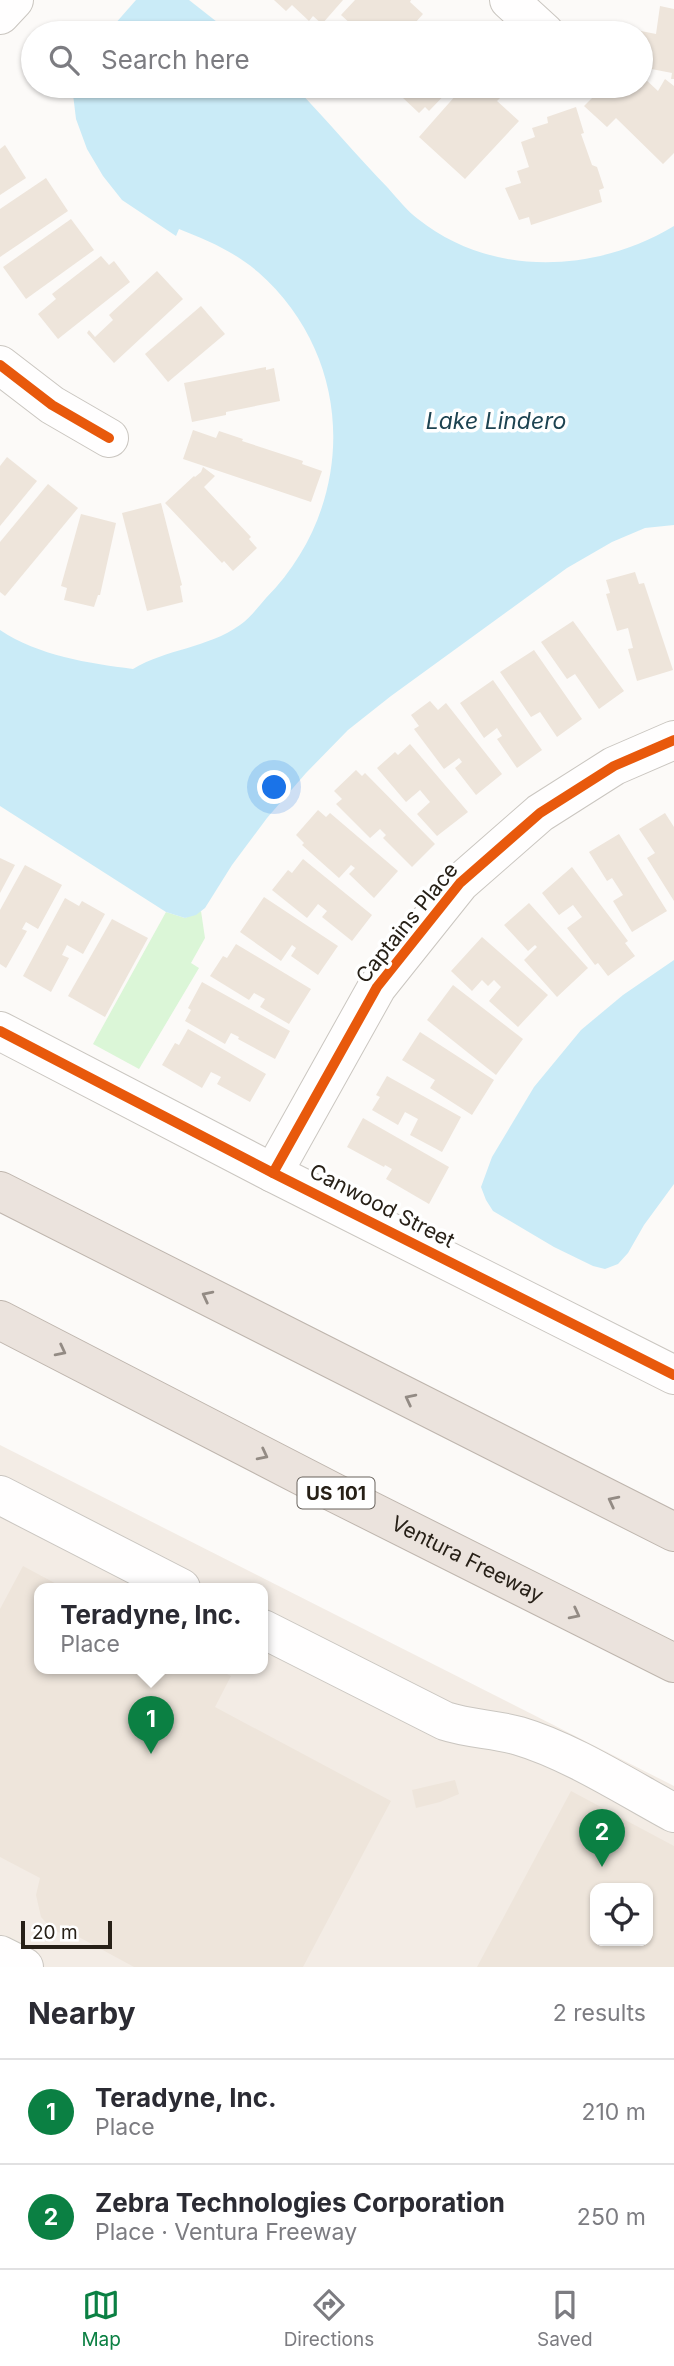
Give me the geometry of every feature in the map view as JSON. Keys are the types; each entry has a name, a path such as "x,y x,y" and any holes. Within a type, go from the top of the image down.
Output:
{"highway":[{"path":"0,1191 674,1532"},
{"name":"Ventura Freeway","path":"0,1320 674,1663"}],"street":[{"path":"0,15 14,0"},
{"path":"509,0 532,21"},
{"path":"0,365 52,405 109,438"},
{"name":"Captains Place","path":"274,1173 377,987 460,883 540,813 614,766 674,740"},
{"name":"Canwood Street","path":"0,1031 674,1375"},
{"path":"0,1495 171,1583"},
{"path":"268,1632 445,1721 463,1727 521,1736 564,1754 674,1813"},
{"path":"0,1955 24,1967"}],"shaded area":[{"path":"0,1445 674,1786 674,1967 0,1967"}],"green space":[{"path":"201,911 205,938 191,963 199,968 139,1069 93,1044 166,912 185,918"}],"water":[{"path":"136,0 189,0 216,21 118,21"},
{"name":"Lake Lindero","path":"73,98 305,98 414,216 447,238 478,252 511,260 578,260 612,253 644,242 674,226 674,525 645,528 612,542 567,568 348,730 267,818 232,865 205,908 196,915 185,918 166,912 0,806 0,630 47,652 81,661 133,669 159,657 214,639 240,625 296,561 317,520 330,477 333,433 328,389 314,347 290,307 258,272 230,253 200,238 179,229 176,236 122,200 87,149 76,119"},
{"path":"674,960 674,1184 644,1225 628,1253 618,1264 605,1269 554,1247 493,1211 481,1187 492,1157 534,1087 581,1030 623,995"}],"building":[{"path":"274,0 343,0 325,21 319,21 313,16 309,21 292,5 286,11"},
{"path":"355,0 411,0 423,14 417,21 348,21 341,15"},
{"path":"660,6 674,9 674,79 671,79 672,73 653,69 653,33 656,34"},
{"path":"665,79 674,86 674,153 663,164 616,118 607,127 584,106 592,98 653,98 653,86 658,91"},
{"path":"403,98 441,98 429,111 425,107 419,113"},
{"path":"453,98 500,98 497,101 519,121 465,179 419,137"},
{"path":"576,107 584,133 581,134 604,188 599,190 602,202 531,225 529,217 519,220 505,188 521,183 517,171 529,167 521,142 535,137 532,128 548,123 547,117"},
{"path":"5,145 26,178 0,195 0,149"},
{"path":"46,178 68,211 0,257 0,209"},
{"path":"71,219 94,250 26,299 3,267"},
{"path":"101,256 109,265 114,261 130,282 58,339 38,314 56,299 52,294"},
{"path":"157,271 183,299 114,363 87,333 89,330 95,337 113,320 109,315"},
{"path":"201,306 225,334 168,382 145,354"},
{"path":"266,367 266,370 274,368 280,401 192,422 184,383"},
{"path":"193,430 216,438 219,431 303,461 302,464 322,471 311,502 183,459"},
{"path":"7,457 37,481 0,526 0,466"},
{"path":"203,467 215,476 204,487 251,537 249,539 257,548 233,571 224,561 222,563 165,503 201,472"},
{"path":"48,484 78,508 5,596 0,592 0,542"},
{"path":"161,503 182,585 183,602 147,611 122,513"},
{"path":"81,514 116,523 100,595 94,607 64,600 67,588 61,586"},
{"path":"635,572 639,584 644,583 673,670 637,681 628,649 633,648 628,628 617,631 606,594 610,593 606,580"},
{"path":"573,621 624,691 599,709 575,674 567,679 541,642"},
{"path":"534,650 582,719 557,737 540,712 531,717 500,672"},
{"path":"493,680 542,750 517,768 497,739 502,736 497,728 484,738 460,703"},
{"path":"430,701 438,710 446,703 502,774 476,795 455,768 462,762 459,758 444,769 414,729 419,726 411,715"},
{"path":"410,744 468,812 437,836 417,814 430,802 420,790 406,802 377,768 395,752 398,755"},
{"path":"356,770 362,776 365,773 435,844 412,867 383,838 386,835 380,829 370,838 336,804 342,799 334,791"},
{"path":"318,810 326,817 330,813 398,871 374,898 349,874 355,868 351,865 339,878 302,845 304,843 296,835"},
{"path":"665,813 674,827 674,901 647,858 655,853 639,829"},
{"path":"619,834 667,911 632,932 613,901 623,895 612,878 607,881 589,852"},
{"path":"0,858 15,865 0,893"},
{"path":"303,859 372,915 352,941 322,917 327,911 318,904 307,918 272,890 288,870 292,873"},
{"path":"25,865 62,885 38,929 26,922 22,929 27,931 6,968 0,964 0,910"},
{"path":"572,867 628,941 625,943 635,956 608,976 598,963 595,965 567,928 582,917 573,905 559,915 542,893"},
{"path":"264,897 338,946 318,975 291,956 296,948 292,945 281,961 240,932"},
{"path":"65,898 79,906 82,901 105,914 83,954 67,945 62,955 69,958 51,992 23,976"},
{"path":"529,903 588,968 557,997 524,960 537,947 535,945 528,951 504,925"},
{"path":"112,919 148,938 105,1017 68,996"},
{"path":"482,937 548,995 518,1027 489,1001 501,987 494,980 488,986 482,980 472,991 451,971"},
{"path":"236,944 311,989 289,1024 260,1007 265,999 254,993 249,1000 210,976 223,956 227,958"},
{"path":"202,982 290,1031 275,1059 231,1033 225,1044 185,1021 191,1010 188,1008"},
{"path":"453,985 523,1039 496,1075 427,1020"},
{"path":"188,1029 266,1074 250,1102 217,1084 221,1077 211,1072 202,1088 162,1065 175,1043 179,1045"},
{"path":"420,1032 494,1080 472,1115 430,1088 435,1080 402,1060"},
{"path":"387,1076 461,1117 442,1152 410,1135 418,1119 405,1112 398,1125 372,1110 380,1097 376,1095"},
{"path":"363,1118 449,1167 429,1204 386,1179 392,1169 347,1147"},
{"path":"23,1566 55,1583 34,1583 34,1674 227,1674 231,1676 215,1707 391,1801 303,1967 134,1967 77,1936 52,1929 41,1917 36,1895 40,1878 0,1857 0,1609"},
{"path":"455,1780 459,1794 416,1808 412,1790"},
{"path":"571,1791 674,1846 674,1967 477,1967"}],"cycle path":[{"path":"0,365 52,405 109,438"},
{"path":"273,1173 377,987 460,883 540,813 614,766 674,740"},
{"path":"0,1031 273,1173 674,1375"}],"place":[{"name":"Teradyne, Inc.","path":"151,1754"},
{"name":"Zebra Technologies Corporation","path":"602,1867"}]}
